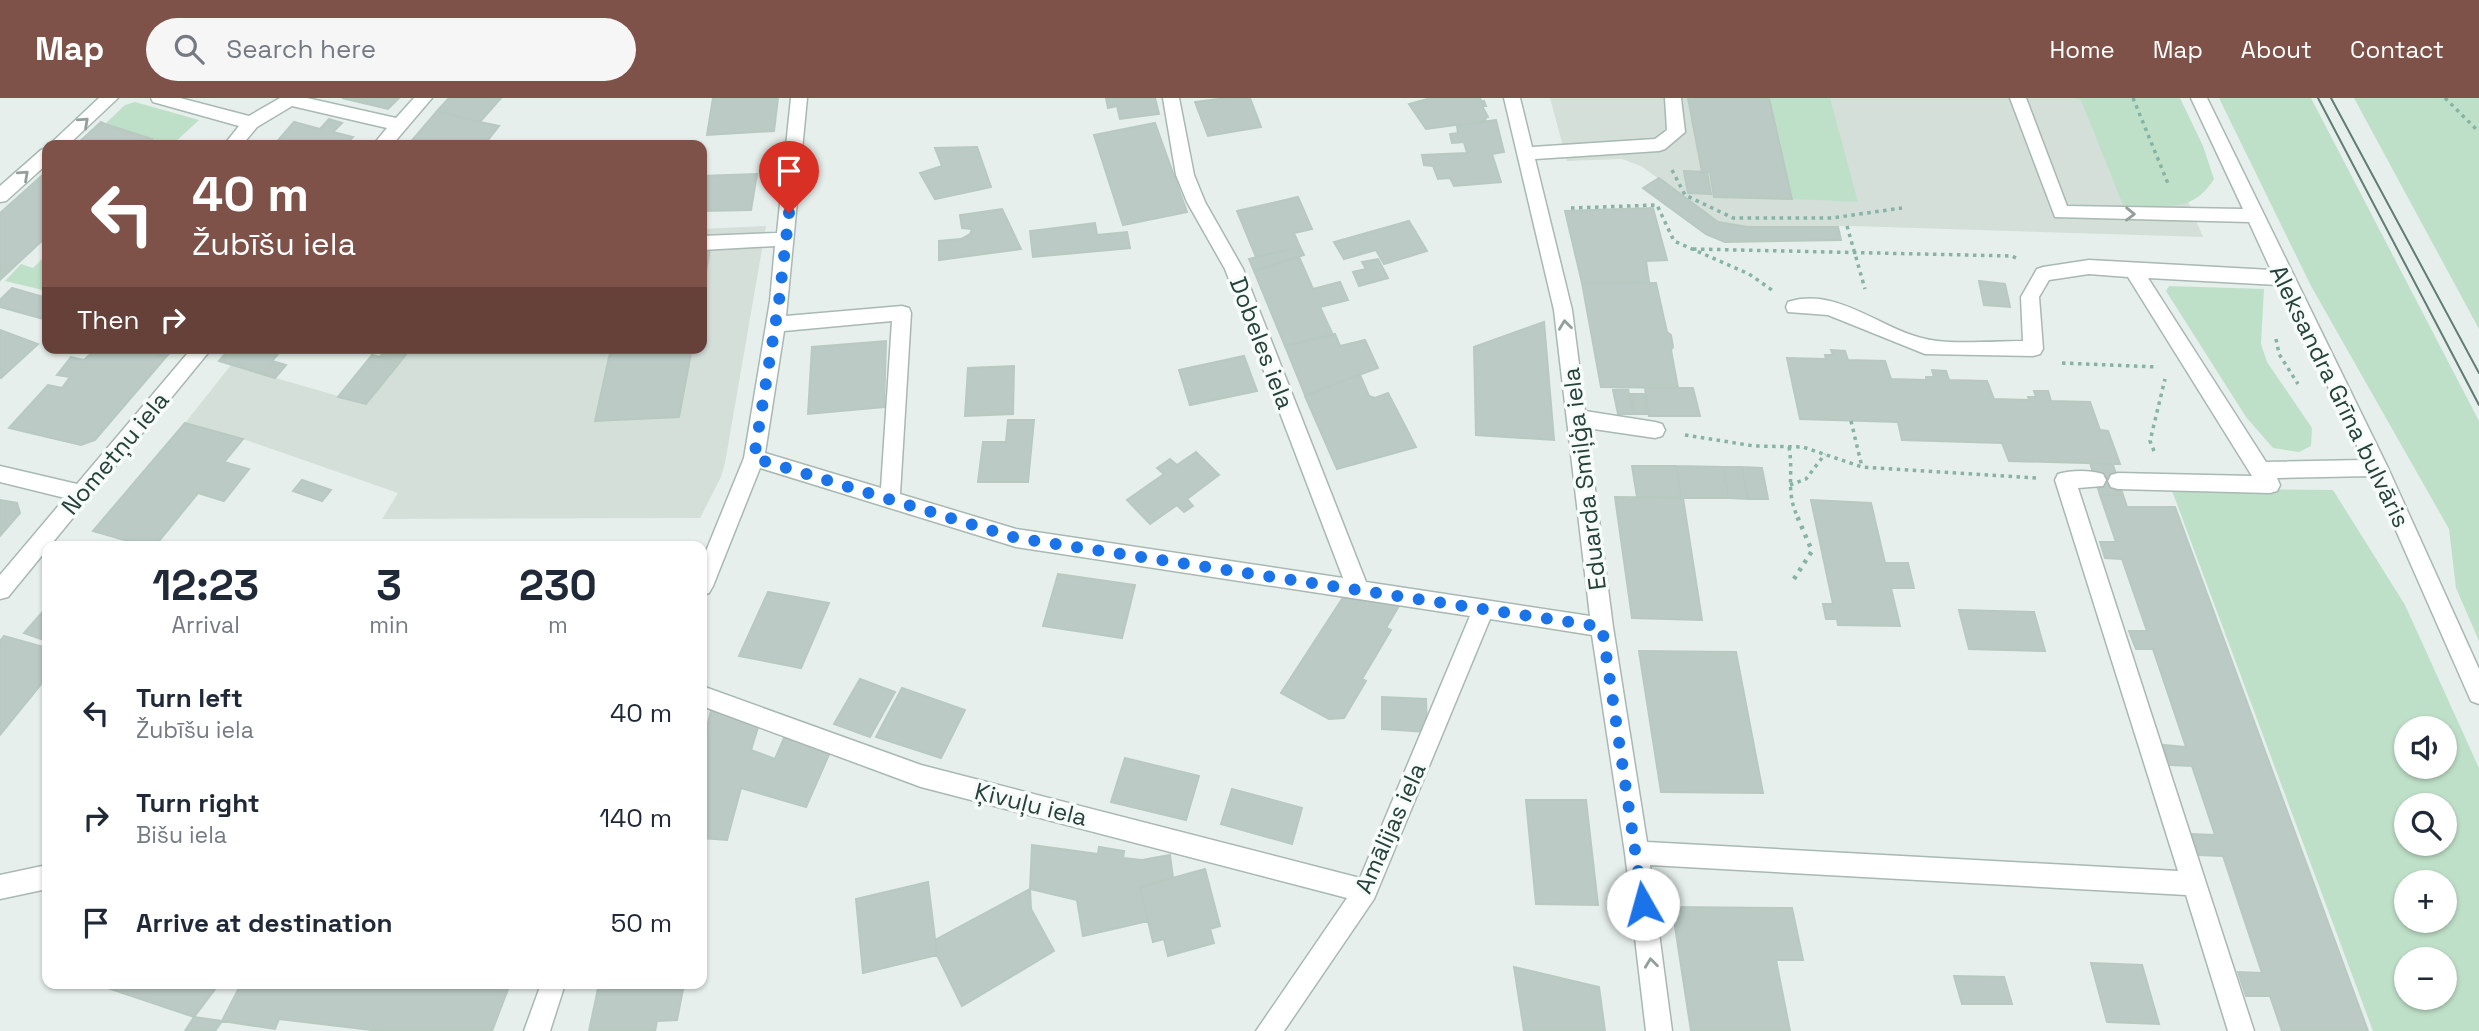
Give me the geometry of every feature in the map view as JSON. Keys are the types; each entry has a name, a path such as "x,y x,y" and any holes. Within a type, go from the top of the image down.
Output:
{"street":[{"path":"63,140 110,98"},
{"path":"159,98 251,123"},
{"path":"386,140 424,98"},
{"path":"707,574 754,458 776,324 799,98"},
{"name":"Dobeles iela","path":"1171,98 1185,175 1234,270 1358,589"},
{"name":"Eduarda Smiļģa iela","path":"1512,98 1563,310 1602,627 1637,853 1659,1031"},
{"path":"1525,154 1659,145 1676,132 1673,98"},
{"path":"2018,98 2061,212 2255,216"},
{"name":"Aleksandra Grīna bulvāris","path":"2199,98 2378,468 2479,694"},
{"path":"236,140 251,123 290,100 400,125"},
{"path":"0,196 42,158"},
{"path":"707,243 786,239"},
{"path":"1795,307 1830,308 1925,347 2033,349 2030,297 2043,274 2089,267 2284,278"},
{"path":"2133,270 2270,485 2065,480 2241,1031"},
{"path":"776,324 902,313 890,499"},
{"name":"Nometņu iela","path":"0,590 198,354"},
{"path":"1576,418 1655,430"},
{"path":"754,458 1016,538 1602,627"},
{"path":"2259,470 2378,468"},
{"path":"0,474 80,493"},
{"name":"Amālijas iela","path":"1269,1031 1366,891 1483,610"},
{"name":"Ķivuļu iela","path":"707,698 921,776 1366,891"},
{"path":"1637,853 2194,884"},
{"path":"0,887 42,878"},
{"path":"537,1031 551,989"}],"path":[{"path":"2445,98 2479,132"},
{"path":"1659,145 1685,195 1733,218 1832,218 1902,208"},
{"path":"1583,208 1657,205 1674,241 1749,274 1795,307"},
{"path":"1847,226 1876,327"},
{"path":"1693,249 2012,256"},
{"path":"2033,349 2059,363 2168,367 2150,441 2166,483"},
{"path":"1852,421 1862,467"},
{"path":"1655,430 1754,446 1803,447 1862,467 2065,480"},
{"path":"1789,447 1789,498 1812,551 1794,579"},
{"path":"1790,485 1806,479 1825,454"}],"shaded area":[{"path":"1550,98 2145,98 2203,237 1851,226 1730,226 1718,222 1641,166 1622,159 1567,161"},
{"path":"766,226 725,463 721,477 700,518 382,519 398,493 243,439 185,423 231,365 366,404 406,354 707,354 707,229"}],"green space":[{"path":"1769,98 1830,98 1858,202 1792,199"},
{"path":"2076,98 2180,98 2203,146 2214,179 2196,198 2186,203 2175,206 2123,205 2081,100"},
{"path":"2219,98 2311,98 2479,421 2479,641 2456,588 2449,529 2311,286"},
{"path":"2354,98 2479,98 2479,329"},
{"path":"135,102 199,120 177,140 150,140 152,138 105,124 125,105"},
{"path":"42,259 42,290 5,281 21,264 33,268"},
{"path":"2169,286 2264,289 2261,344 2267,362 2312,428 2311,446 2299,452 2273,448 2246,417 2166,291"},
{"path":"2171,488 2333,490 2405,605 2455,716 2394,716 2394,779 2457,779 2457,720 2479,768 2479,1031 2373,1031"}],"building":[{"path":"342,98 399,98 388,109"},
{"path":"449,98 501,98 480,122 437,111"},
{"path":"713,98 778,98 774,131 707,135"},
{"path":"1106,98 1155,98 1159,114 1120,119 1117,106 1108,108"},
{"path":"1250,98 1261,127 1208,136 1195,102"},
{"path":"1431,98 1480,98 1484,101 1486,106 1482,106 1488,117 1485,118 1486,121 1426,129 1409,104"},
{"path":"1688,98 1769,98 1792,199 1714,197 1710,172 1702,172"},
{"path":"437,111 499,126 488,140 412,140"},
{"path":"329,119 342,123 333,132 353,137 350,140 278,140 294,122 320,129"},
{"path":"1496,120 1504,152 1492,154 1501,182 1454,186 1450,178 1438,179 1433,166 1424,165 1422,155 1467,153 1464,142 1452,143 1450,134 1458,133 1457,126"},
{"path":"101,122 152,139 151,140 81,140"},
{"path":"1155,123 1187,212 1123,225 1094,135"},
{"path":"977,147 991,187 935,199 920,173 942,166 935,148"},
{"path":"1684,171 1707,172 1711,194 1688,193"},
{"path":"757,174 751,210 707,211 707,176"},
{"path":"42,175 42,241 0,280 0,213"},
{"path":"1659,178 1718,222 1748,227 1838,227 1841,240 1725,242 1706,234 1643,188"},
{"path":"1298,197 1312,229 1294,233 1300,247 1256,257 1237,211"},
{"path":"1653,208 1667,260 1646,261 1649,282 1582,283 1565,211"},
{"path":"1002,209 1021,249 939,260 939,241 961,239 970,234 972,229 962,228 960,215"},
{"path":"1409,221 1427,251 1384,264 1376,250 1344,259 1334,242"},
{"path":"1095,223 1097,235 1127,232 1130,248 1033,257 1030,231"},
{"path":"1300,247 1304,255 1254,271 1249,259"},
{"path":"1299,257 1313,289 1340,282 1348,300 1320,307 1333,335 1285,346 1254,271"},
{"path":"1378,259 1388,278 1359,286 1353,272 1366,269 1362,262"},
{"path":"1979,281 2005,284 2010,307 1984,305"},
{"path":"1582,283 1656,283 1667,332 1671,335 1678,388 1601,387"},
{"path":"12,288 42,297 42,319 0,307 0,300"},
{"path":"1544,322 1554,440 1476,435 1474,347"},
{"path":"0,330 38,344 1,378 0,378"},
{"path":"1335,334 1340,346 1365,340 1378,368 1305,395 1285,346"},
{"path":"886,341 884,407 808,414 812,347"},
{"path":"1831,350 1845,351 1848,360 1885,361 1891,379 1926,380 1926,377 1934,377 1932,370 1946,371 1949,380 1987,381 1994,399 2029,400 2028,397 2036,397 2034,391 2048,391 2051,401 2090,402 2100,430 2108,431 2120,464 2009,461 2002,443 1902,440 1898,422 1800,419 1787,358 1826,359 1825,355 1833,355"},
{"path":"90,354 156,354 166,357 95,440 81,445 9,428 48,385 62,388 70,377 57,375 71,357 84,360"},
{"path":"225,354 278,354 272,361 286,365 275,378 219,361"},
{"path":"382,354 406,354 400,362 380,357"},
{"path":"610,354 691,354 679,417 595,421"},
{"path":"372,355 400,362 366,404 338,397"},
{"path":"1244,356 1257,391 1190,405 1179,370"},
{"path":"1014,366 1013,414 965,416 968,368"},
{"path":"1360,375 1369,396 1375,398 1388,393 1416,447 1337,469 1305,396"},
{"path":"1645,388 1693,388 1700,416 1649,416"},
{"path":"1628,389 1633,414 1618,414 1613,390"},
{"path":"1631,394 1644,394 1648,414 1635,414"},
{"path":"1008,420 1034,420 1028,482 978,482 983,442 1006,442"},
{"path":"185,423 243,439 224,462 249,469 224,501 198,493 159,541 128,541 93,531"},
{"path":"1196,452 1219,475 1187,499 1193,506 1184,512 1177,505 1150,524 1127,500 1164,474 1157,468 1170,459 1177,465"},
{"path":"2090,463 2113,465 2123,495 2100,495"},
{"path":"1632,466 1676,466 1681,498 1637,497"},
{"path":"1676,466 1723,467 1729,498 1681,498"},
{"path":"1723,467 1742,467 1748,499 1729,498"},
{"path":"1742,467 1762,468 1768,499 1748,499"},
{"path":"302,480 331,490 322,501 293,491"},
{"path":"2100,495 2123,495 2127,507 2175,507 2368,1031 2282,1031 2270,996 2246,996 2238,972 2262,973 2223,856 2199,855 2192,834 2215,835 2192,766 2170,765 2163,745 2186,747 2153,649 2136,649 2129,631 2147,631 2122,559 2105,558 2100,542 2116,542"},
{"path":"1615,497 1683,498 1702,620 1632,618"},
{"path":"0,500 17,503 20,513 0,536"},
{"path":"1811,500 1871,503 1885,563 1908,563 1914,588 1891,588 1900,626 1838,625 1837,619 1826,619 1823,604 1833,604"},
{"path":"1058,574 1135,585 1122,638 1043,626"},
{"path":"768,592 829,603 801,668 739,656"},
{"path":"1346,593 1399,606 1386,628 1391,630 1362,679 1366,681 1344,718 1329,719 1281,693"},
{"path":"1959,610 2034,612 2045,651 1969,649"},
{"path":"42,613 42,639 24,633"},
{"path":"4,636 42,647 42,683 0,735 0,641"},
{"path":"1639,651 1736,652 1763,793 1661,792"},
{"path":"860,679 895,692 870,737 834,724"},
{"path":"902,688 965,710 941,758 876,737"},
{"path":"1382,697 1426,699 1427,732 1382,729"},
{"path":"712,707 759,724 751,750 775,759 784,738 831,750 806,807 741,788 727,840 707,838 707,726"},
{"path":"1125,758 1199,776 1186,820 1111,802"},
{"path":"1232,789 1302,808 1292,844 1221,824"},
{"path":"1526,800 1586,800 1598,905 1536,904"},
{"path":"1032,845 1098,854 1099,847 1124,851 1123,858 1142,860 1170,855 1173,878 1140,887 1148,921 1083,936 1077,900 1030,889"},
{"path":"1205,869 1220,926 1210,929 1214,943 1168,956 1164,939 1153,942 1140,887"},
{"path":"928,882 937,955 863,973 856,899"},
{"path":"1030,889 1031,909 1054,951 962,1006 937,955 935,940"},
{"path":"1672,907 1792,908 1803,960 1776,960 1790,1031 1691,1031"},
{"path":"2091,963 2142,965 2159,1024 2107,1022"},
{"path":"1514,967 1599,987 1605,1031 1524,1031"},
{"path":"1954,976 2004,977 2012,1004 1962,1004"},
{"path":"111,989 215,989 194,1017"},
{"path":"238,989 508,989 492,1031 380,1031 279,1019 275,1029 222,1021"},
{"path":"598,989 683,989 677,1020 657,1021 655,1031 589,1031"},
{"path":"194,1017 222,1021 215,1031 185,1031"}],"tram line":[{"path":"2318,98 2479,405"},
{"path":"2331,98 2479,373"}],"route":[{"path":"789,213 779,301 754,458 1016,538 1602,627 1643,904"}]}
